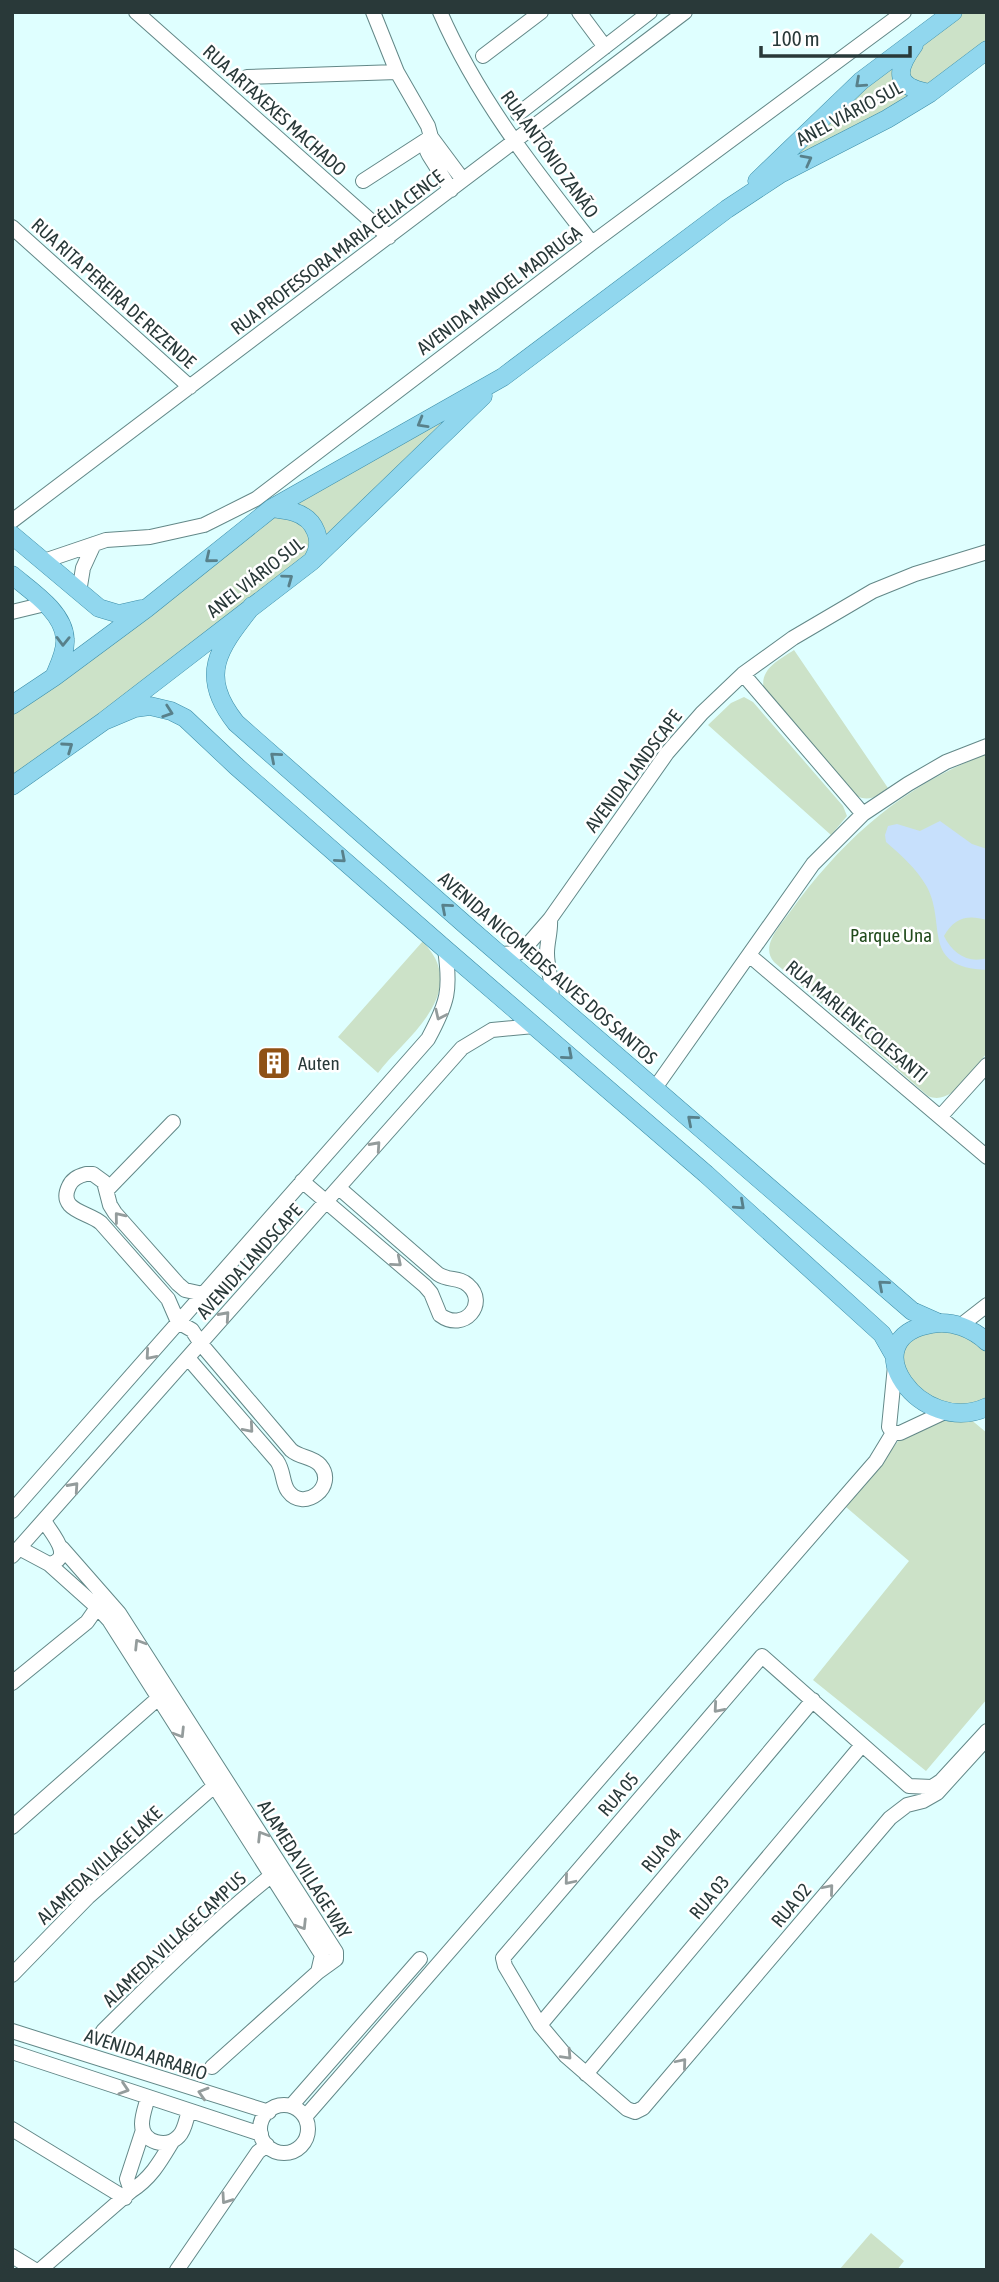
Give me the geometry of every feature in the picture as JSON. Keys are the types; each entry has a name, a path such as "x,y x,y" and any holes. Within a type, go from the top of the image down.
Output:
{"main road":[{"name":"ANEL VIÁRIO SUL","path":"727,209 861,81 953,12"},
{"path":"923,33 903,61 900,74 904,83 915,90 930,93"},
{"name":"ANEL VIÁRIO SUL","path":"12,786 104,721 312,561 503,377 727,209 780,174 887,119 930,93 987,50"},
{"name":"ANEL VIÁRIO SUL","path":"12,705 147,608 272,508 503,377"},
{"path":"272,508 295,512 312,522 319,544 312,561"},
{"path":"12,535 79,592 108,612 127,613 147,608"},
{"path":"12,575 45,604 63,627 64,651 54,677"},
{"name":"AVENIDA NICOMEDES ALVES DOS SANTOS","path":"252,606 227,638 218,655 218,688 228,714 236,723 912,1311 939,1322 960,1326 980,1335 987,1342"},
{"path":"104,721 135,708 150,706 185,718 236,766 706,1174 882,1334 904,1385 918,1400 937,1410 978,1409 987,1424"},
{"path":"444,948 455,931 469,928"},
{"path":"706,1174 713,1174 724,1168 727,1151"},
{"path":"895,1360 902,1336 911,1330 939,1322"}],"street":[{"name":"RUA ARTAXEXES MACHADO","path":"136,12 389,237"},
{"path":"373,12 397,72 457,185"},
{"name":"RUA ANTÔNIO ZANÃO","path":"440,12 474,79 513,141 592,243"},
{"path":"483,56 541,12"},
{"path":"579,12 605,47"},
{"path":"518,114 650,12"},
{"name":"RUA PROFESSORA MARIA CÉLIA CENCE","path":"12,521 685,12"},
{"name":"AVENIDA MANOEL MADRUGA","path":"44,561 120,538 177,533 204,525 256,499 592,243 904,12"},
{"path":"247,77 397,72"},
{"path":"363,181 431,137"},
{"name":"RUA RITA PEREIRA DE REZENDE","path":"12,227 190,387"},
{"path":"79,592 83,568 94,544"},
{"name":"AVENIDA LANDSCAPE","path":"499,954 518,953 524,949 550,919 667,753 702,713 743,674 793,638 873,591 915,574 987,552"},
{"path":"12,612 45,604"},
{"path":"743,674 863,814"},
{"path":"655,1088 813,864 863,814 946,762 987,746"},
{"path":"550,919 547,952 548,971 553,987 551,999"},
{"name":"AVENIDA LANDSCAPE","path":"12,1511 428,1039 448,996 444,948"},
{"name":"RUA MARLENE COLESANTI","path":"750,955 987,1157"},
{"name":"AVENIDA LANDSCAPE","path":"16,1552 462,1048 492,1030 534,1026"},
{"path":"940,1117 987,1065"},
{"path":"173,1122 108,1189 107,1197 115,1213 185,1290 203,1294"},
{"path":"108,1189 99,1177 86,1174 69,1185 67,1199 75,1211 95,1218 168,1299 178,1322 192,1330 291,1450 322,1467 325,1481 319,1493 299,1499 288,1491 282,1468 277,1461 187,1358"},
{"path":"302,1181 425,1286 435,1300 436,1309 446,1319 460,1321 471,1313 476,1300 471,1287 459,1280 444,1278 339,1188"},
{"path":"366,1236 377,1221"},
{"path":"137,1265 150,1253"},
{"path":"960,1326 987,1305"},
{"path":"893,1433 889,1427 895,1360"},
{"path":"224,1400 238,1387"},
{"path":"893,1433 900,1433 947,1411"},
{"path":"305,2117 876,1461 893,1433"},
{"name":"ALAMEDA VILLAGE WAY","path":"44,1521 102,1602 108,1620 163,1694 219,1781 277,1872 322,1955 318,1972 212,2067"},
{"path":"49,1564 59,1559 62,1548"},
{"name":"ALAMEDA VILLAGE WAY","path":"16,1552 49,1564 102,1602"},
{"path":"12,1684 87,1622 102,1602"},
{"name":"RUA 05","path":"540,2025 505,1966 503,1958 762,1656 813,1700"},
{"path":"12,1827 163,1694"},
{"path":"813,1700 918,1792 937,1793 987,1738"},
{"name":"RUA 04","path":"540,2025 813,1700"},
{"path":"918,1792 941,1781 987,1731"},
{"name":"RUA 03","path":"586,2074 862,1745"},
{"name":"ALAMEDA VILLAGE LAKE","path":"12,1975 88,1897 219,1781"},
{"name":"RUA 02","path":"586,2074 627,2109 635,2112 643,2108 890,1818 918,1792"},
{"name":"ALAMEDA VILLAGE CAMPUS","path":"103,2031 182,1953 277,1872"},
{"path":"291,2106 420,1959"},
{"path":"540,2025 566,2056 586,2074"},
{"name":"AVENIDA ARRABIO","path":"12,2031 103,2062 269,2112"},
{"name":"AVENIDA ARRABIO","path":"12,2052 189,2110 264,2140"},
{"path":"96,2080 103,2062"},
{"path":"128,2195 127,2179 143,2130 148,2097"},
{"path":"177,2270 258,2152 264,2140 262,2121 269,2112 279,2106 291,2106 305,2117 307,2136 301,2146 284,2153 272,2150 264,2140"},
{"path":"12,2256 37,2270 145,2183 172,2142 182,2133 189,2110"},
{"path":"12,2129 128,2195"},
{"path":"143,2130 152,2141 172,2142"}],"green space":[{"path":"953,12 987,12 987,50 727,209"},
{"path":"503,377 312,561 12,786 12,705 272,508"},
{"path":"794,650 888,788 876,796 865,798 855,795 764,690 764,676 767,671"},
{"path":"744,697 753,702 843,806 847,816 831,835 708,725 731,703"},
{"name":"Parque Una","path":"987,754 987,1053 961,1085 937,1098 928,1096 774,962 769,949 781,923 810,886 831,861 876,818 928,782"},
{"path":"423,941 436,960 440,977 439,992 423,1022 378,1073 338,1037"},
{"path":"939,1329 965,1336 987,1351 987,1399 958,1406 922,1394 902,1364 903,1354 912,1339"},
{"path":"946,1418 969,1418 987,1433 987,1699 926,1771 813,1680 909,1561 846,1507 899,1440"},
{"path":"871,2233 904,2261 897,2270 839,2270"}],"water":[{"path":"940,821 972,844 987,849 987,920 973,917 962,919 952,925 944,936 961,956 987,958 987,970 966,967 952,961 944,952 939,942 933,901 927,887 914,868 886,842 888,826 897,824 920,831"}],"place":[{"name":"Auten","path":"274,1063"}]}
